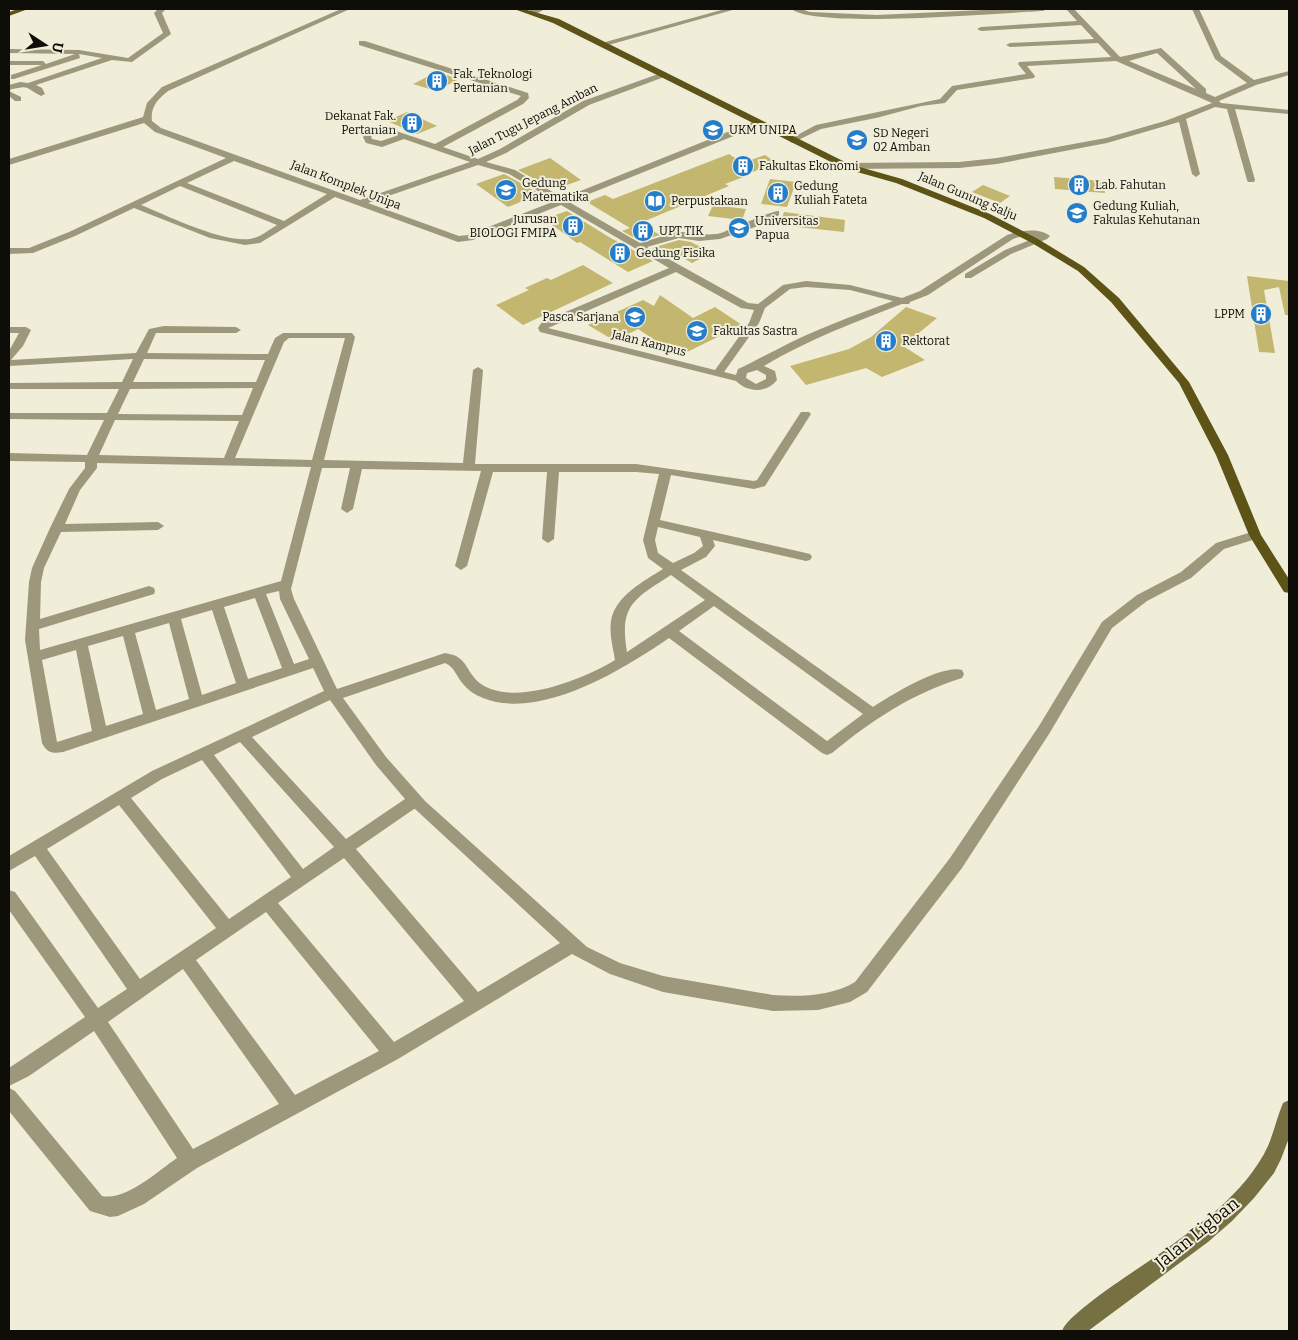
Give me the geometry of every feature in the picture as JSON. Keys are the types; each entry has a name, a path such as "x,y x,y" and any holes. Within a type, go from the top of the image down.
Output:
{"main road":[{"path":"9,14 24,9"},
{"name":"Jalan Gunung Salju","path":"518,9 537,10 661,75 846,166 898,181 987,216 1035,241 1081,269 1096,281 1140,329 1184,382 1222,455 1255,535 1289,589"},
{"name":"Jalan Ligban","path":"1072,1331 1090,1315 1190,1244 1235,1205 1268,1165 1289,1109"}],"street":[{"path":"9,51 84,53 129,60 166,36 163,21 158,13 162,9"},
{"path":"9,162 147,119 150,103 165,89 346,9"},
{"path":"602,44 732,9"},
{"path":"795,9 809,14 883,17 1043,9"},
{"path":"1070,9 1098,41 1119,60 1230,106 1289,112"},
{"path":"1195,9 1218,57 1253,83"},
{"path":"981,29 1082,23"},
{"path":"1010,45 1098,41"},
{"path":"362,43 525,94 525,98 520,102 436,147"},
{"path":"792,140 819,127 876,116 920,104 942,101 955,88 1031,76 1022,64 1119,60 1158,50 1214,100"},
{"path":"14,77 84,53"},
{"path":"9,88 20,84 29,84 109,58"},
{"path":"9,63 54,64"},
{"path":"846,166 959,165 997,161 1106,140 1182,118 1214,100 1253,83 1289,73"},
{"name":"Jalan Tugu Jepang Amban","path":"360,203 478,162 508,161 586,103 661,75"},
{"path":"29,84 39,90 41,94"},
{"path":"9,93 18,100"},
{"path":"1230,106 1251,180"},
{"path":"1182,118 1196,174"},
{"name":"Jalan Komplek Unipa","path":"147,119 158,130 452,238 463,239 562,202 758,123"},
{"path":"403,136 478,162 508,161 562,202 744,306 760,308"},
{"path":"9,251 24,252 34,250 235,157"},
{"path":"180,183 284,224"},
{"path":"133,205 219,238 244,243 257,241 334,194"},
{"path":"640,246 679,235 699,238 720,236 744,228 776,213"},
{"path":"717,374 754,323 760,308 785,288 799,284 834,286 905,303 937,286 1003,241 1021,234"},
{"path":"740,379 742,371 850,324 905,303 935,295 1008,252 1035,241"},
{"name":"Jalan Kampus","path":"676,268 546,324 542,328 548,332 570,338 740,379 744,384 752,386 765,386 770,382 772,378 771,373 766,370"},
{"path":"880,296 889,309"},
{"path":"9,330 26,330 18,346 9,357"},
{"path":"236,330 157,330 151,333 91,459 91,468 75,489 56,528 36,575 32,640 50,746 62,746 317,662"},
{"path":"228,462 270,357 279,340 287,336 340,334 350,337 286,584 287,599 333,694 381,761 415,800 572,945 596,961 663,984 790,1004 818,1002 850,994 861,987 956,863 1044,730 1107,625 1142,598 1186,575 1220,546 1255,535"},
{"path":"754,367 766,370 797,347"},
{"path":"9,363 139,356 270,357"},
{"path":"469,467 478,370"},
{"path":"9,386 259,385"},
{"path":"9,457 488,468 636,468 758,484 805,414"},
{"path":"9,416 246,418"},
{"path":"347,509 357,465"},
{"path":"461,566 488,468"},
{"path":"548,539 553,468"},
{"path":"666,471 648,540 652,555 872,713"},
{"path":"653,522 806,557"},
{"path":"56,528 158,526"},
{"path":"622,661 618,615 623,606 672,569 706,550 709,542 705,534"},
{"path":"34,657 286,584"},
{"path":"33,626 150,591"},
{"path":"259,592 290,671"},
{"path":"9,864 157,775 333,694 445,658 456,662 462,673 477,689 493,696 510,698 547,692 575,685 602,674 714,600"},
{"path":"216,604 244,686"},
{"path":"174,616 197,702"},
{"path":"128,630 151,717"},
{"path":"668,630 828,750 872,713 903,694 947,676 957,674"},
{"path":"81,643 100,734"},
{"path":"242,735 345,848 476,1002"},
{"path":"204,752 302,878"},
{"path":"121,797 227,929"},
{"path":"9,1077 415,800"},
{"path":"37,847 138,990"},
{"path":"9,897 96,1019 190,1161"},
{"path":"267,901 392,1053"},
{"path":"9,1097 97,1204 110,1207 126,1203 190,1161 392,1053 572,945"},
{"path":"185,958 292,1106"}],"building":[{"name":"Fak. Teknologi Pertanian","path":"437,72 459,79 436,91 413,84"},
{"name":"Dekanat Fak. Pertanian","path":"407,112 437,126 417,134 387,121"},
{"path":"729,154 738,160 746,157 751,160 765,155 777,163 742,176 746,176 725,184 729,186 640,223 660,235 640,241 622,231 630,228 587,202 605,195 613,199"},
{"path":"550,158 581,180 561,187 550,181 547,186 518,170"},
{"name":"Gedung Matematika","path":"504,174 540,194 508,207 476,184"},
{"name":"Lab. Fahutan","path":"1054,177 1103,181 1105,193 1055,189"},
{"name":"Gedung Kuliah Fateta","path":"770,179 796,182 787,207 761,204"},
{"path":"983,185 1010,196 1000,203 972,192"},
{"path":"713,205 746,209 742,220 708,216"},
{"path":"567,211 653,261 628,272 580,242 577,243 544,219"},
{"path":"784,212 845,220 844,232 780,225"},
{"path":"679,240 691,242 712,253 692,263 673,252 666,255 652,248"},
{"path":"583,265 613,283 523,325 496,305 529,290 525,288 547,278 551,280"},
{"name":"LPPM","path":"1247,276 1289,281 1289,315 1285,315 1279,287 1264,290 1275,353 1259,352"},
{"path":"660,295 693,318 715,307 742,325 679,356 638,329 615,341 588,325 643,300 654,306"},
{"name":"Rektorat","path":"906,307 937,318 903,346 925,360 882,377 866,368 806,385 790,366 849,349 871,337"}],"place":[{"name":"Fak. Teknologi Pertanian","path":"437,81"},
{"name":"Dekanat Fak. Pertanian","path":"412,123"},
{"name":"UKM UNIPA","path":"713,130"},
{"name":"SD Negeri 02 Amban","path":"857,140"},
{"name":"Fakultas Ekonomi","path":"743,166"},
{"name":"Lab. Fahutan","path":"1079,185"},
{"name":"Gedung Matematika","path":"506,190"},
{"name":"Gedung Kuliah Fateta","path":"778,193"},
{"name":"Perpustakaan","path":"655,201"},
{"name":"Gedung Kuliah, Fakulas Kehutanan","path":"1077,213"},
{"name":"Jurusan BIOLOGI FMIPA","path":"573,226"},
{"name":"Universitas Papua","path":"739,228"},
{"name":"UPT TIK","path":"643,231"},
{"name":"Gedung Fisika","path":"620,253"},
{"name":"LPPM","path":"1261,314"},
{"name":"Pasca Sarjana","path":"635,317"},
{"name":"Fakultas Sastra","path":"697,331"},
{"name":"Rektorat","path":"886,341"}]}
